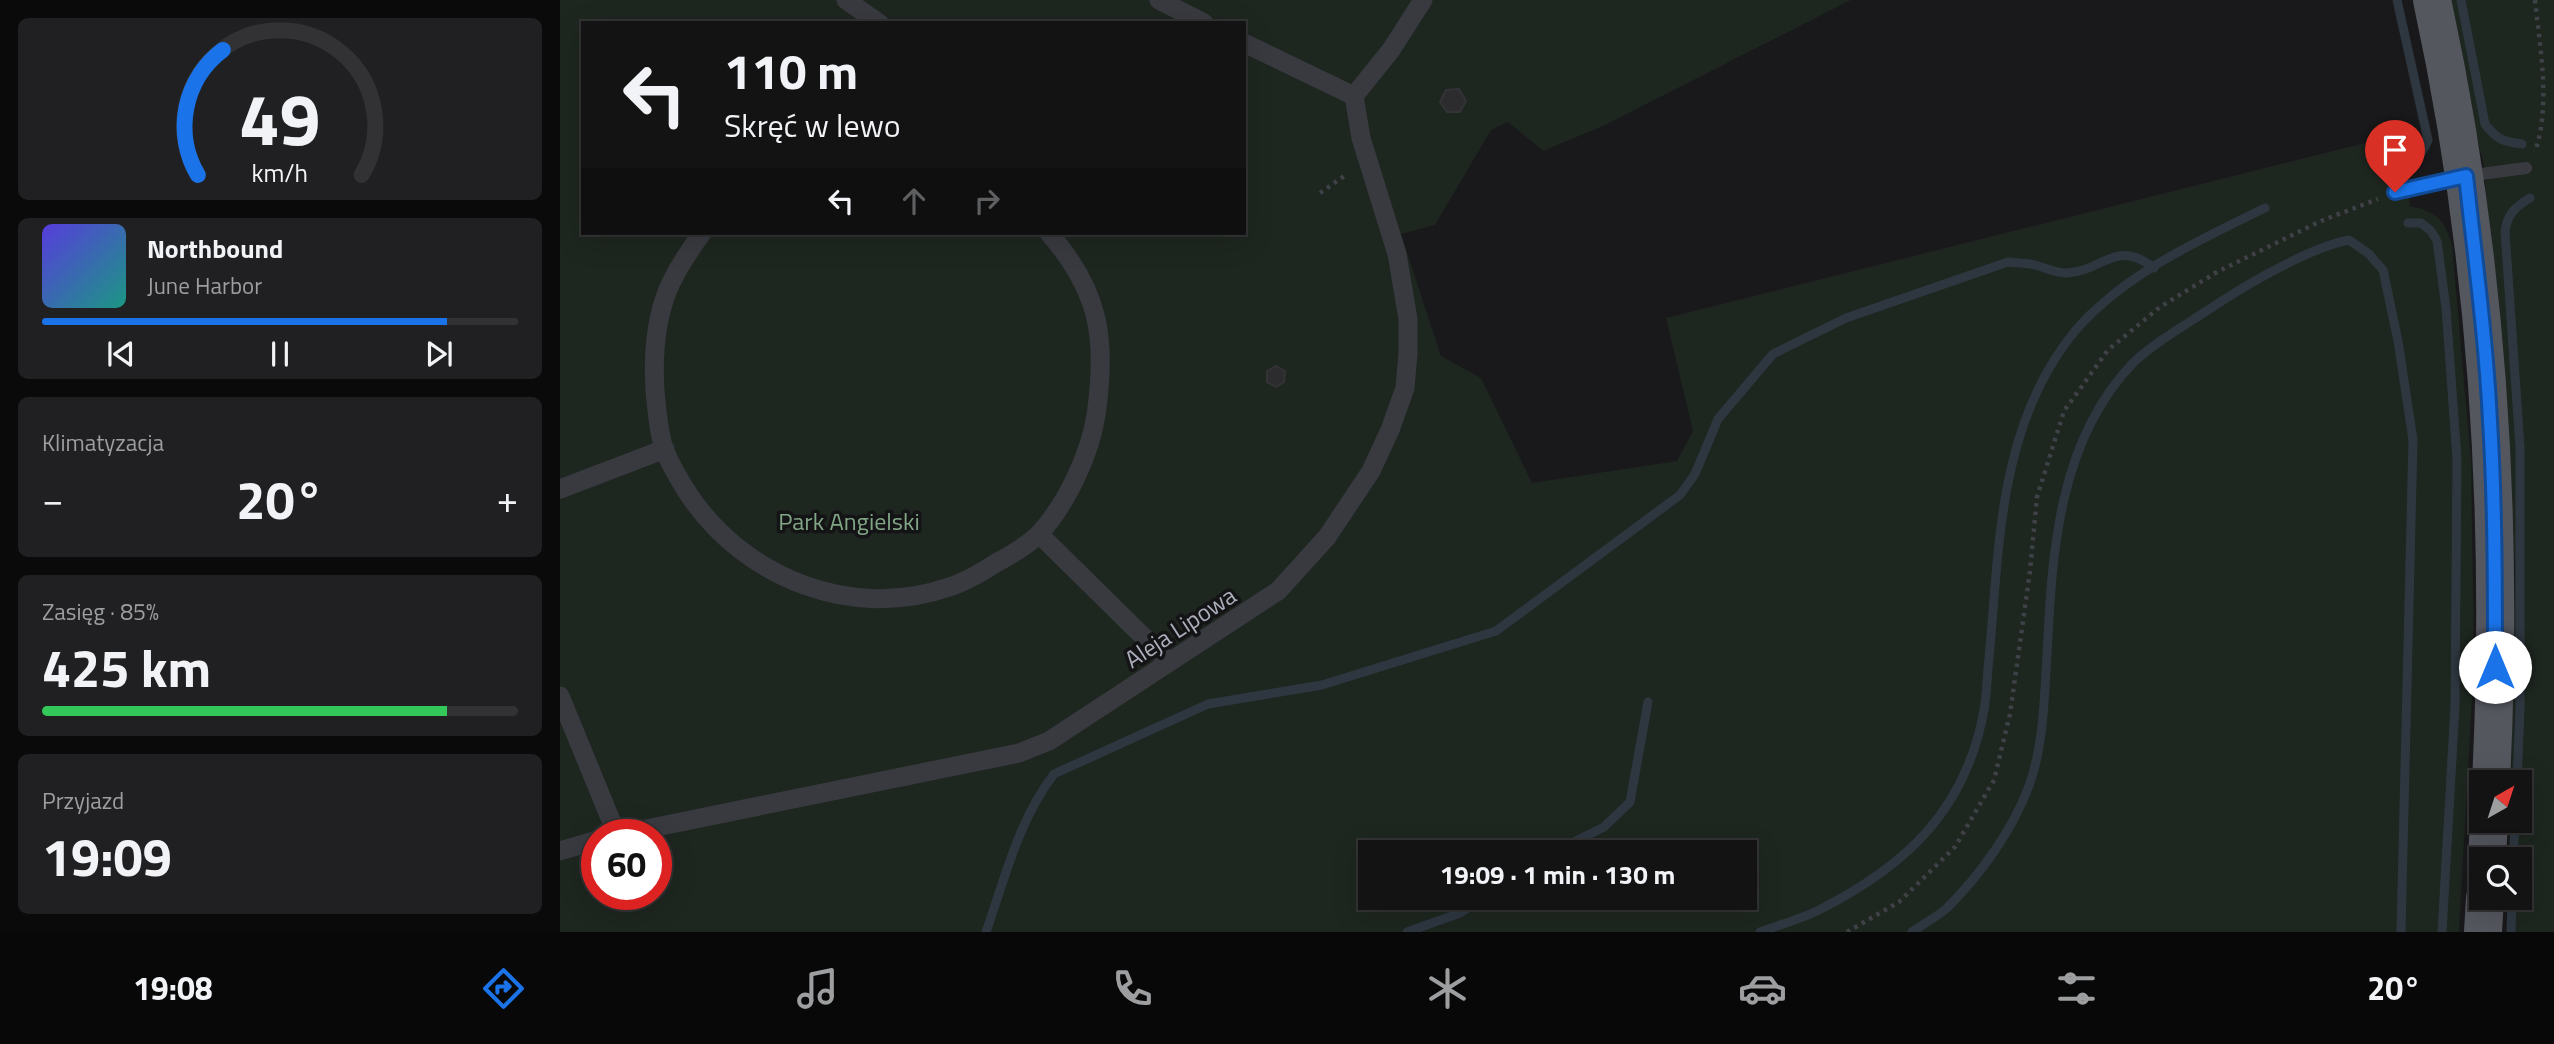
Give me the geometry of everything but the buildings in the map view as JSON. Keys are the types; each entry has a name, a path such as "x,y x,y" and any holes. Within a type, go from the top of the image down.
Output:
{"main road":[{"path":"2432,0 2466,176 2486,357 2495,546 2491,770"},
{"path":"2483,932 2484,910"}],"street":[{"path":"846,0 877,21"},
{"path":"1159,0 1201,21"},
{"path":"1246,44 1354,96 1391,50 1423,0"},
{"name":"Aleja Lipowa","path":"672,824 1018,753 1049,741 1261,603 1293,577 1350,506 1371,471 1405,388 1408,319 1397,254 1361,138 1354,96"},
{"path":"701,235 684,258 667,292 655,338 656,400 664,449 705,518 733,546 761,566 799,584 832,594 871,598 910,596 949,587 1009,556 1039,534 1069,490 1082,464 1093,435 1102,374 1101,342 1086,288 1070,257 1051,235"},
{"path":"560,489 664,449"},
{"path":"1039,534 1169,662"},
{"name":"Aleja Lipowa","path":"560,696 610,819"},
{"path":"560,851 581,845"}],"lane":[{"path":"2395,192 2466,176 2526,168"}],"path":[{"path":"2526,168 2540,137 2543,82 2535,0"},
{"path":"1320,194 1367,159"},
{"path":"1847,932 1899,902 1955,847 1994,780 2010,714 2030,572 2037,498 2064,411 2108,350 2160,307 2217,272 2321,221 2395,192"}],"green space":[{"name":"Park Angielski","path":"560,0 1851,0 1603,126 1543,151 1508,122 1491,130 1435,225 1401,234 1441,356 1481,378 1532,483 1677,461 1693,431 1666,318 2401,134 2410,206 2427,211 2438,218 2452,245 2471,461 2474,663 2459,932 560,932"},
{"path":"2444,0 2554,0 2554,932 2509,932 2509,910 2532,910 2532,847 2510,847 2511,833 2532,833 2532,770 2511,770 2515,564 2484,166"}],"waterway":[{"path":"2395,164 2416,158 2428,140 2397,0"},
{"path":"2461,0 2485,124 2501,139 2522,144"},
{"path":"2517,770 2520,447 2505,232 2513,212 2530,198"},
{"path":"1760,932 1819,910 1879,874 1905,854 1927,831 1947,806 1963,777 1975,746 1984,710 1999,539 2011,469 2035,396 2064,346 2094,311 2139,276 2188,246 2265,208"},
{"path":"2408,223 2421,223 2431,231 2437,241 2446,308 2457,459 2455,706 2442,932"},
{"path":"1912,932 1947,908 1972,881 2005,835 2029,786 2040,737 2052,577 2064,499 2074,462 2089,426 2109,393 2142,355 2223,300 2296,259 2349,240 2369,254 2383,270 2398,341 2413,440 2401,932"},
{"path":"986,932 1022,830 1031,810 1054,774 1208,704 1322,685 1496,631 1680,495 1695,474 1718,419 1773,354 1846,318 2008,262 2032,264 2067,273 2080,271 2110,258 2129,256 2154,268"},
{"path":"1578,840 1604,827 1630,802 1648,702"},
{"path":"2514,833 2514,847"},
{"path":"1407,932 1464,910"},
{"path":"2511,932 2512,910"}],"route":[{"path":"2395,192 2466,176 2486,357 2490,421 2495,546 2495,667"}]}
